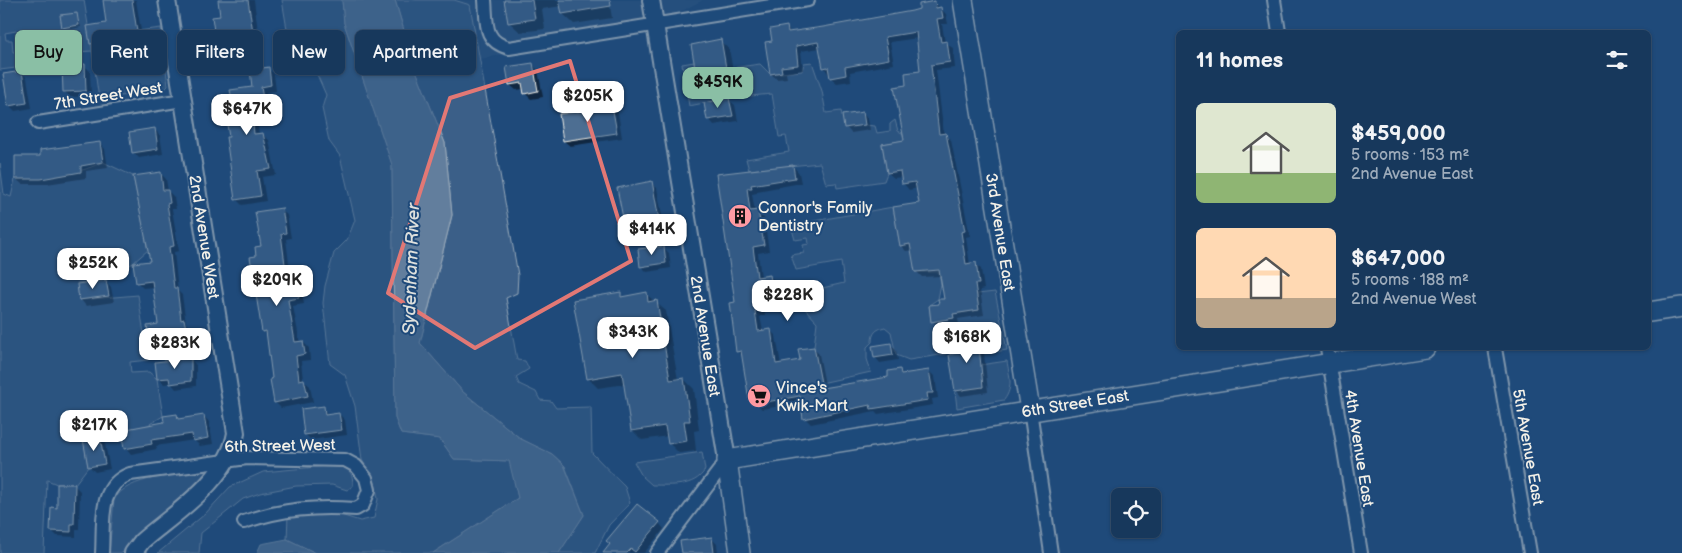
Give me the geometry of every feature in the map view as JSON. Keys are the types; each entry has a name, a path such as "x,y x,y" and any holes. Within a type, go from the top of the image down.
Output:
{"main road":[{"name":"3rd Avenue East","path":"963,0 1030,410"},
{"path":"1651,312 1682,307"},
{"name":"6th Street East","path":"727,460 1030,410 1328,355 1397,350"},
{"name":"2nd Avenue East","path":"727,460 740,553"}],"street":[{"name":"2nd Avenue West","path":"133,553 142,541 213,480 228,460 234,446 235,420 167,0"},
{"path":"484,0 491,39 496,45 509,48 808,0"},
{"name":"2nd Avenue East","path":"652,0 727,460"},
{"path":"1274,0 1279,30"},
{"name":"7th Street West","path":"38,123 183,100"},
{"name":"5th Avenue East","path":"1495,350 1530,553"},
{"name":"4th Avenue East","path":"1328,355 1361,553"},
{"name":"3rd Avenue East","path":"1030,410 1052,553"},
{"name":"6th Street West","path":"102,553 106,495 111,485 119,478 130,474 228,460 345,460 356,466 366,478 369,490 363,505 356,509 303,507 263,515 244,522"},
{"path":"657,553 727,460"}],"highlighted area":[{"path":"570,61 631,261 475,348 388,293 450,98"}],"shaded area":[{"path":"0,0 84,0 92,51 82,52 82,30 15,30 5,33 6,40 12,40 13,52 15,52 15,68 0,70"},
{"path":"282,0 342,0 344,23 355,55 355,75 362,75 392,164 395,418 401,434 440,439 454,459 510,461 518,498 433,553 316,553 287,539 288,516 334,513 360,521 374,518 378,499 375,482 362,460 355,406 345,375 330,364 323,303 325,286 334,253 347,240 355,220 340,156 329,141 322,108 326,95 317,75 345,75 345,30 287,29"},
{"path":"395,0 454,0 470,5 474,30 404,30"},
{"path":"454,0 703,0 655,25 480,59 470,5"},
{"path":"476,39 518,275 517,293 506,298 517,360 525,361 529,369 516,377 519,384 536,392 540,400 551,401 556,408 591,407 592,453 625,487 630,503 609,525 595,553 559,553 584,515 565,466 552,454 521,439 463,392 420,343 452,215 445,143 418,75 476,75"},
{"path":"694,62 696,73 760,64 770,74 802,71 804,63 812,62 822,91 826,113 841,111 842,115 865,125 875,126 877,133 890,131 890,124 895,120 898,131 904,134 905,140 882,144 887,173 884,181 837,188 836,183 826,184 820,163 749,170 746,159 789,152 786,136 779,137 772,94 729,98 689,106 682,64"},
{"path":"96,75 167,75 168,86 164,90 99,99"},
{"path":"103,162 133,176 148,250 133,263 106,280 77,283 79,300 138,295 148,360 130,362 131,373 149,372 157,379 163,416 148,425 84,439 88,467 75,484 57,484 47,480 44,553 0,553 0,163 4,194 11,197 15,179 60,175 92,167"},
{"path":"893,207 900,246 914,244 917,264 914,265 915,272 939,272 941,284 938,299 929,305 931,321 953,318 953,314 979,310 977,294 995,292 1007,350 981,354 978,336 954,337 952,333 943,336 946,354 909,360 896,355 891,332 885,327 875,332 872,342 867,347 867,359 871,372 821,383 814,347 817,322 805,309 801,293 844,283 841,262 796,270 791,255 804,253 803,245 809,244 808,238 795,240 791,225"},
{"path":"1007,361 1010,386 1004,400 957,408 955,391 983,387 980,365"},
{"path":"702,452 705,470 695,480 682,484 652,485 642,476 634,462"},
{"path":"338,465 348,470 351,475 353,486 347,490 332,485 296,486 260,493 243,499 201,533 199,553 158,553 205,514 230,487 263,472"},
{"path":"205,471 205,476 122,553 109,553 114,500 120,492 141,481"}],"water":[{"path":"342,0 395,0 404,30 355,30 355,56 344,23"},
{"name":"Sydenham River","path":"362,75 418,75 445,143 452,215 420,343 463,392 521,439 552,454 564,465 584,515 559,553 433,553 518,498 509,461 454,459 440,439 401,434 395,418 392,165"},
{"path":"287,539 316,553 257,553 261,544"}],"building":[{"path":"103,0 132,0 137,30 92,30 92,44 90,44 87,26 106,23"},
{"path":"218,0 248,0 253,30 214,30 212,17 220,16"},
{"path":"504,0 532,0 535,19 508,23"},
{"path":"559,0 610,0 611,6 562,14"},
{"path":"935,1 936,8 941,7 943,18 937,19 941,42 947,41 950,62 931,65 939,134 946,133 965,231 961,232 966,264 976,262 979,284 975,284 979,310 953,314 954,318 931,322 929,305 939,304 938,299 944,299 939,270 915,272 910,244 900,246 893,207 919,203 915,182 902,184 900,171 887,173 882,144 904,140 894,87 906,85 905,73 920,71 916,32 885,37 889,59 845,67 846,75 830,78 828,67 823,68 818,42 796,46 798,65 781,67 782,72 770,74 765,42 772,41 770,29 787,26 788,32 823,27 912,11 919,9 919,4"},
{"path":"77,13 79,25 62,28 60,15"},
{"path":"721,39 726,68 696,73 691,45"},
{"path":"533,63 538,91 524,94 522,83 509,85 506,67"},
{"path":"82,64 85,64 86,91 63,92 62,75 82,75"},
{"path":"269,67 271,85 261,87 265,111 252,113 254,134 263,133 271,169 257,171 261,196 235,200 226,137 229,137 223,100 232,99 230,90 252,87 251,75 263,75 263,68"},
{"path":"15,72 15,75 23,75 27,103 8,106 3,74"},
{"path":"729,98 733,116 707,120 704,103"},
{"path":"612,105 617,133 563,141 559,114"},
{"path":"863,112 865,125 844,128 842,115"},
{"path":"155,128 158,149 132,153 129,132"},
{"path":"100,142 103,162 81,166 81,172 41,179 15,179 15,156 40,156 40,150"},
{"path":"793,165 795,178 751,185 752,188 747,188 750,211 758,210 764,245 753,247 757,277 770,275 773,291 757,293 760,310 755,311 758,331 771,329 776,364 800,360 798,349 814,347 822,388 888,377 888,371 900,369 901,374 929,370 933,393 927,393 928,400 871,409 870,405 803,419 800,396 755,404 749,400 741,351 736,352 730,303 735,302 716,174"},
{"path":"161,172 163,190 168,190 170,203 167,204 174,246 169,247 174,288 177,288 181,320 184,319 188,338 151,345 147,326 158,324 152,281 136,283 133,263 150,261 133,176"},
{"path":"652,181 660,225 623,231 621,218 623,218 617,188"},
{"path":"282,208 286,233 281,234 288,287 296,285 299,298 288,300 295,342 303,341 305,354 296,356 299,380 304,379 308,396 274,403 266,331 262,332 250,257 256,256 255,247 261,246 255,212"},
{"path":"664,246 666,263 640,267 638,249"},
{"path":"106,280 109,296 79,300 77,284"},
{"path":"621,292 621,297 647,292 648,302 657,300 670,380 684,378 690,421 684,421 687,441 668,444 665,426 631,431 622,373 587,379 573,300"},
{"path":"978,336 983,387 955,391 949,355 956,353 954,340"},
{"path":"891,343 893,355 874,358 872,346"},
{"path":"191,358 191,381 170,384 169,378 157,379 155,362"},
{"path":"324,406 325,415 339,413 342,430 304,435 301,409"},
{"path":"177,414 178,419 204,415 208,438 193,441 192,434 151,440 152,444 124,449 121,430 164,422 163,416"},
{"path":"100,437 105,464 88,467 83,439"},
{"path":"57,484 75,484 74,524 71,524 71,532 50,531 51,507 57,508"},
{"path":"637,504 660,522 635,552 631,549 627,553 603,553 610,544 606,541"},
{"path":"712,537 714,553 682,553 680,541"}],"place":[{"name":"Connor's Family Dentistry","path":"740,216"},
{"name":"Vince's Kwik-Mart","path":"759,396"}]}
